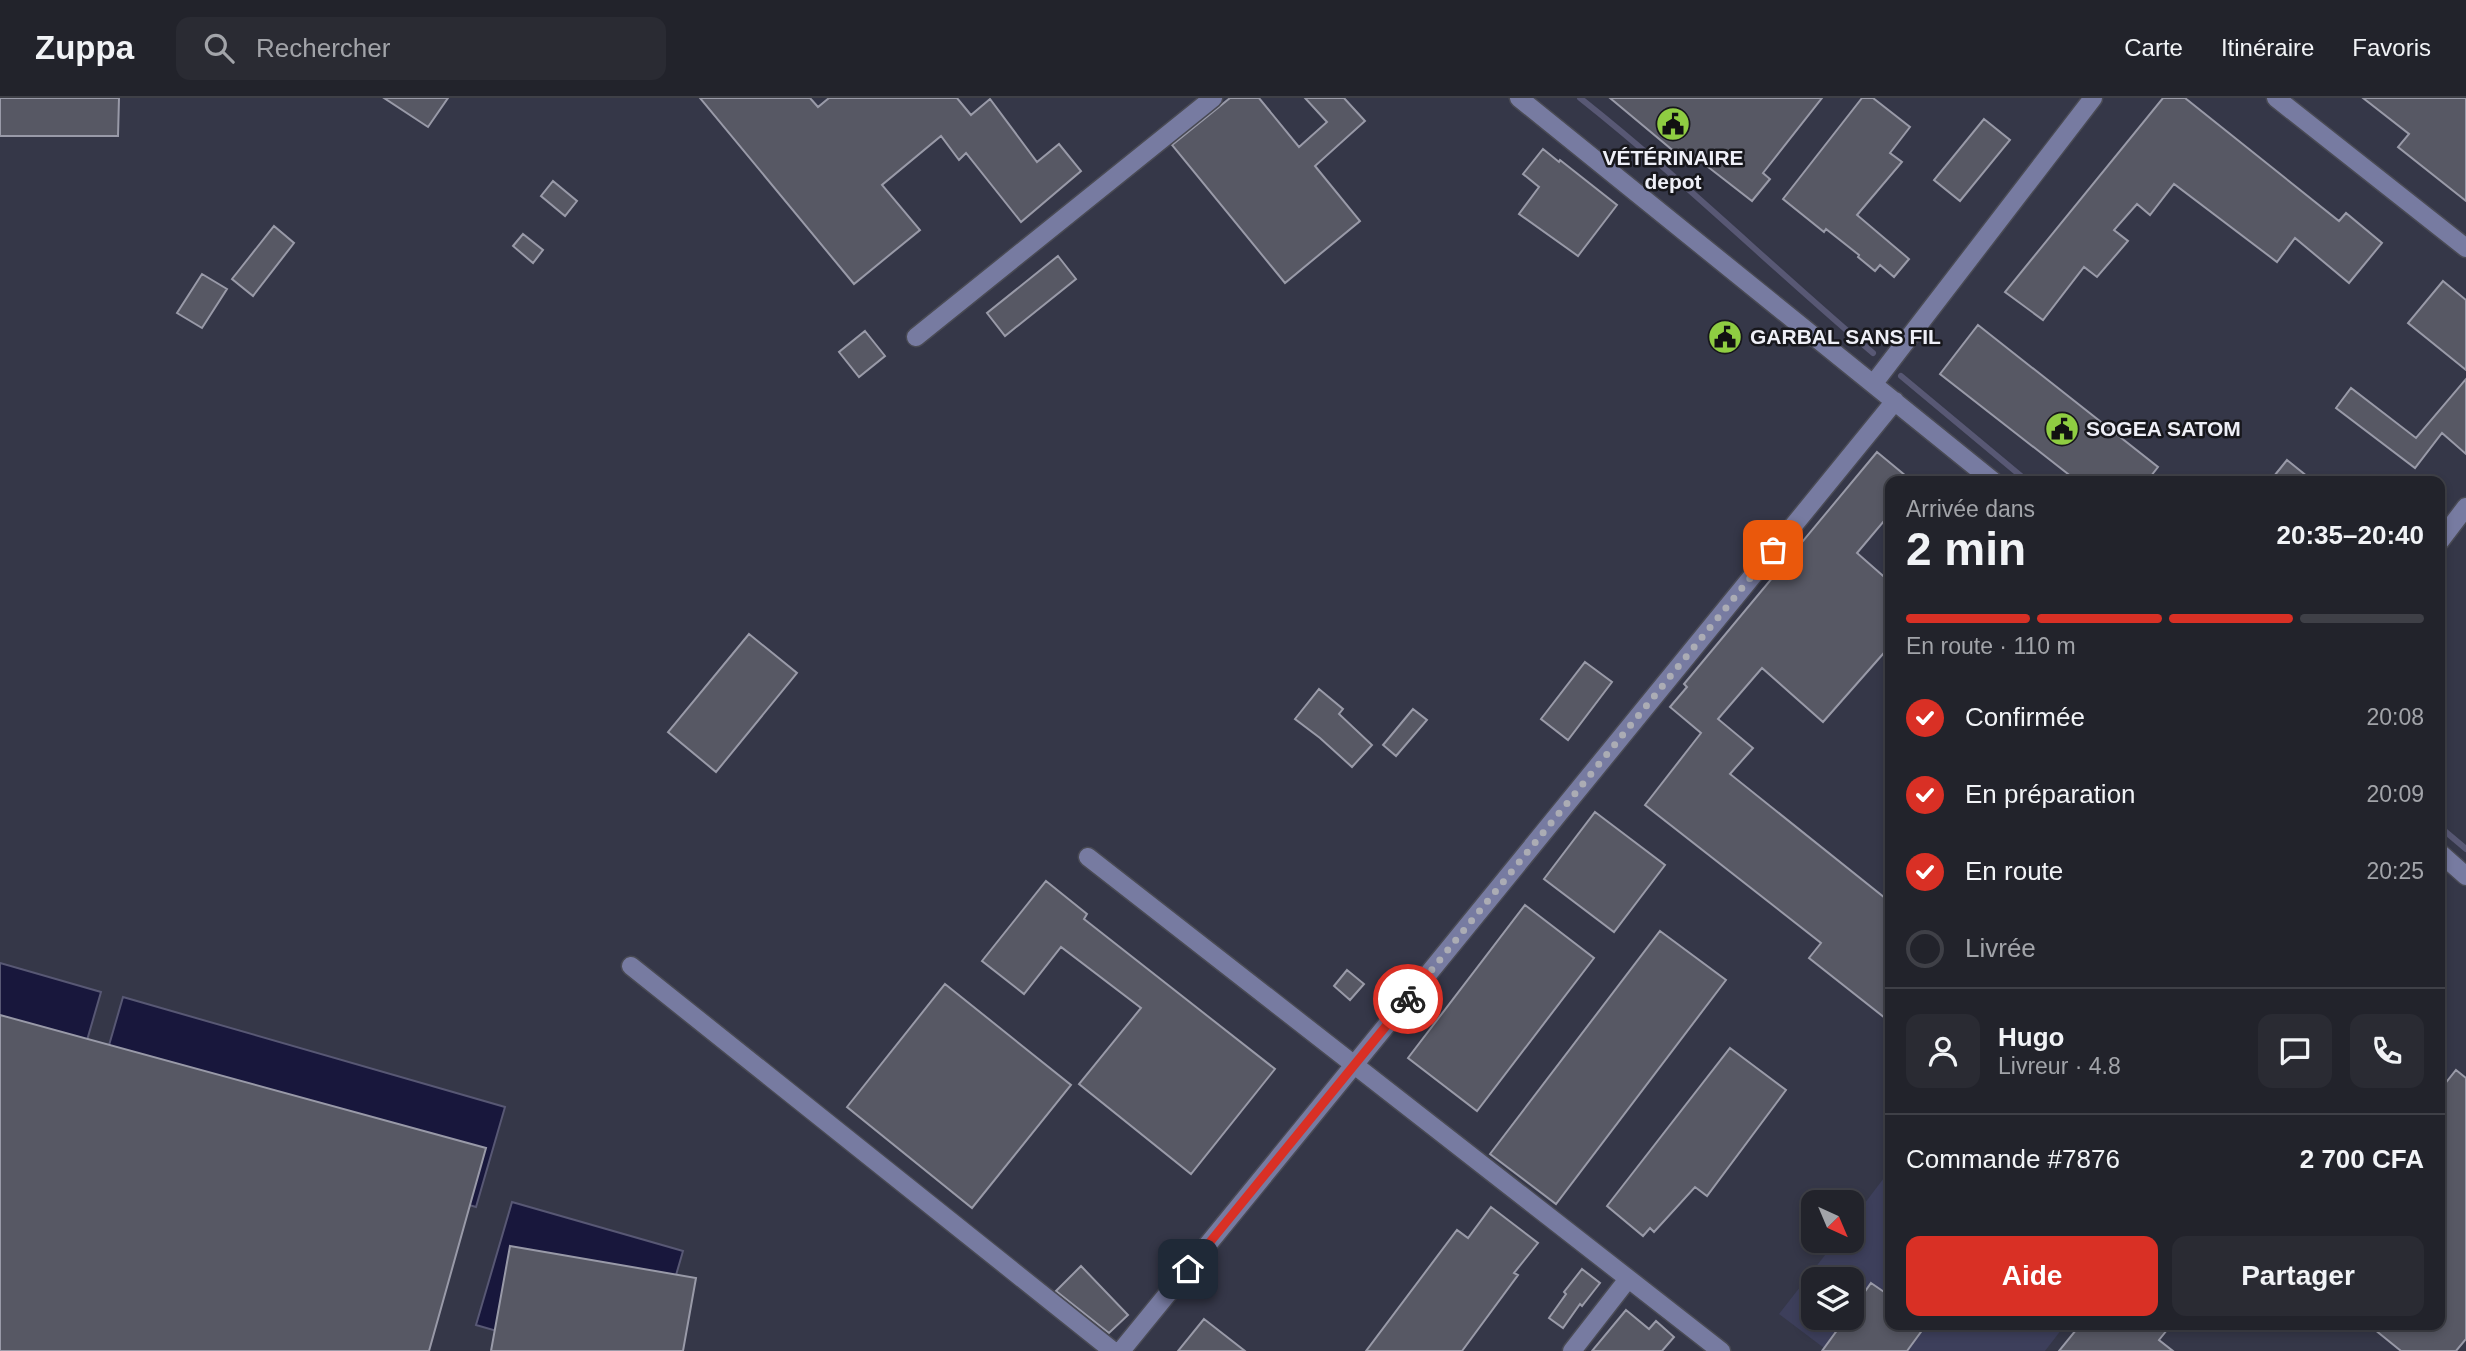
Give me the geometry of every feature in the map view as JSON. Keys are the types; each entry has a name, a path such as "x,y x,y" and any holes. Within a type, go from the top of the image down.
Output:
{"street":[{"path":"916,337 1213,98"},
{"path":"1519,98 1987,476"},
{"path":"1874,383 2092,98"},
{"path":"2276,98 2466,248"},
{"path":"1121,1351 1895,401"},
{"path":"2445,534 2466,507"},
{"path":"1088,857 1721,1351"},
{"path":"2445,857 2466,876"},
{"path":"631,965 1112,1351"},
{"path":"1572,1351 1628,1279"}],"shaded area":[{"path":"0,98 2466,98 2466,1351 0,1351"},
{"path":"0,963 101,992 72,1092 0,1071"},
{"path":"123,997 505,1107 476,1207 94,1097"},
{"path":"1885,1177 1885,1330 2061,1330 2045,1351 1828,1351 1779,1314 1801,1286 1801,1330 1864,1330 1864,1267 1816,1267 1827,1253 1864,1253 1864,1204"},
{"path":"512,1202 683,1251 654,1351 567,1351 476,1325"}],"building":[{"path":"0,98 119,98 118,136 0,136"},
{"path":"384,98 448,98 428,127"},
{"path":"700,98 810,98 818,107 829,98 957,98 971,115 990,99 1037,162 1059,144 1081,171 1021,222 966,153 959,160 941,136 882,185 920,230 854,284"},
{"path":"1230,98 1259,98 1299,147 1327,122 1305,98 1344,98 1365,121 1315,166 1360,221 1285,283 1172,145"},
{"path":"1610,98 1822,98 1763,173 1770,179 1752,201 1694,156 1688,163"},
{"path":"1862,98 1873,98 1910,127 1890,153 1902,162 1857,215 1909,259 1894,277 1880,265 1875,271 1826,229 1824,232 1783,199"},
{"path":"2163,98 2185,98 2339,221 2346,213 2382,243 2349,283 2295,238 2277,262 2174,184 2150,215 2137,204 2114,230 2128,241 2097,277 2084,267 2043,320 2005,292"},
{"path":"2363,98 2466,98 2466,201 2398,147 2409,134"},
{"path":"1984,119 2010,140 1960,201 1934,180"},
{"path":"1543,149 1617,205 1578,256 1519,214 1539,187 1523,174"},
{"path":"553,181 577,201 565,216 541,196"},
{"path":"274,226 294,243 253,296 232,279"},
{"path":"523,234 543,250 533,263 513,246"},
{"path":"1058,256 1076,279 1005,336 987,313"},
{"path":"202,274 227,289 202,328 177,313"},
{"path":"2443,281 2466,300 2466,370 2408,323"},
{"path":"1978,325 2158,467 2151,476 2071,476 1940,374"},
{"path":"865,331 885,356 859,377 839,352"},
{"path":"2466,379 2466,454 2442,433 2415,468 2336,408 2351,388 2416,438"},
{"path":"1877,452 1906,476 1885,476 1885,520 1857,553 1885,578 1885,652 1823,722 1762,668 1718,719 1753,748 1730,774 1885,898 1885,1018 1809,958 1821,943 1645,805 1701,733 1670,707 1687,687 1684,684"},
{"path":"2287,460 2307,476 2274,476"},
{"path":"749,634 797,673 716,772 668,732"},
{"path":"1585,662 1612,682 1568,740 1541,719"},
{"path":"1319,689 1343,709 1339,714 1372,745 1352,767 1295,719"},
{"path":"1413,709 1427,720 1396,756 1383,745"},
{"path":"1595,812 1665,865 1614,932 1544,879"},
{"path":"1046,881 1087,914 1084,919 1275,1069 1191,1174 1079,1084 1141,1008 1061,947 1024,994 982,961"},
{"path":"1525,905 1594,958 1477,1111 1408,1058"},
{"path":"1660,931 1726,980 1556,1204 1490,1154"},
{"path":"1347,970 1364,984 1350,1000 1334,986"},
{"path":"945,984 1071,1085 972,1208 847,1107"},
{"path":"0,1015 486,1148 429,1351 0,1351"},
{"path":"1730,1048 1786,1090 1707,1196 1695,1187 1654,1232 1650,1228 1643,1236 1607,1206"},
{"path":"2456,1070 2466,1078 2466,1339 2456,1351 2401,1351 2375,1330 2445,1330 2445,1084"},
{"path":"1491,1207 1538,1243 1514,1273 1518,1275 1462,1351 1366,1351 1457,1230 1468,1238"},
{"path":"510,1246 696,1278 683,1351 491,1351"},
{"path":"1081,1266 1128,1315 1109,1333 1056,1291"},
{"path":"1582,1269 1600,1283 1582,1306 1580,1304 1563,1328 1549,1318"},
{"path":"1871,1283 1885,1293 1885,1330 1922,1330 1907,1351 1822,1351 1837,1330 1864,1330 1864,1293"},
{"path":"1626,1310 1649,1329 1656,1321 1674,1337 1662,1351 1592,1351"},
{"path":"1204,1319 1245,1351 1178,1351"},
{"path":"2076,1330 2167,1330 2159,1340 2173,1351 2059,1351"}],"waterway":[{"path":"1580,98 1873,353"},
{"path":"1901,376 2021,476"},
{"path":"2445,831 2466,849"}],"way so far":[{"path":"1408,999 1773,550"}],"place":[{"name":"VÉTÉRINAIRE depot","path":"1673,124"},
{"name":"GARBAL SANS FIL","path":"1725,337"},
{"name":"SOGEA SATOM","path":"2062,429"}],"route":[{"path":"1188,1269 1408,999"}]}
